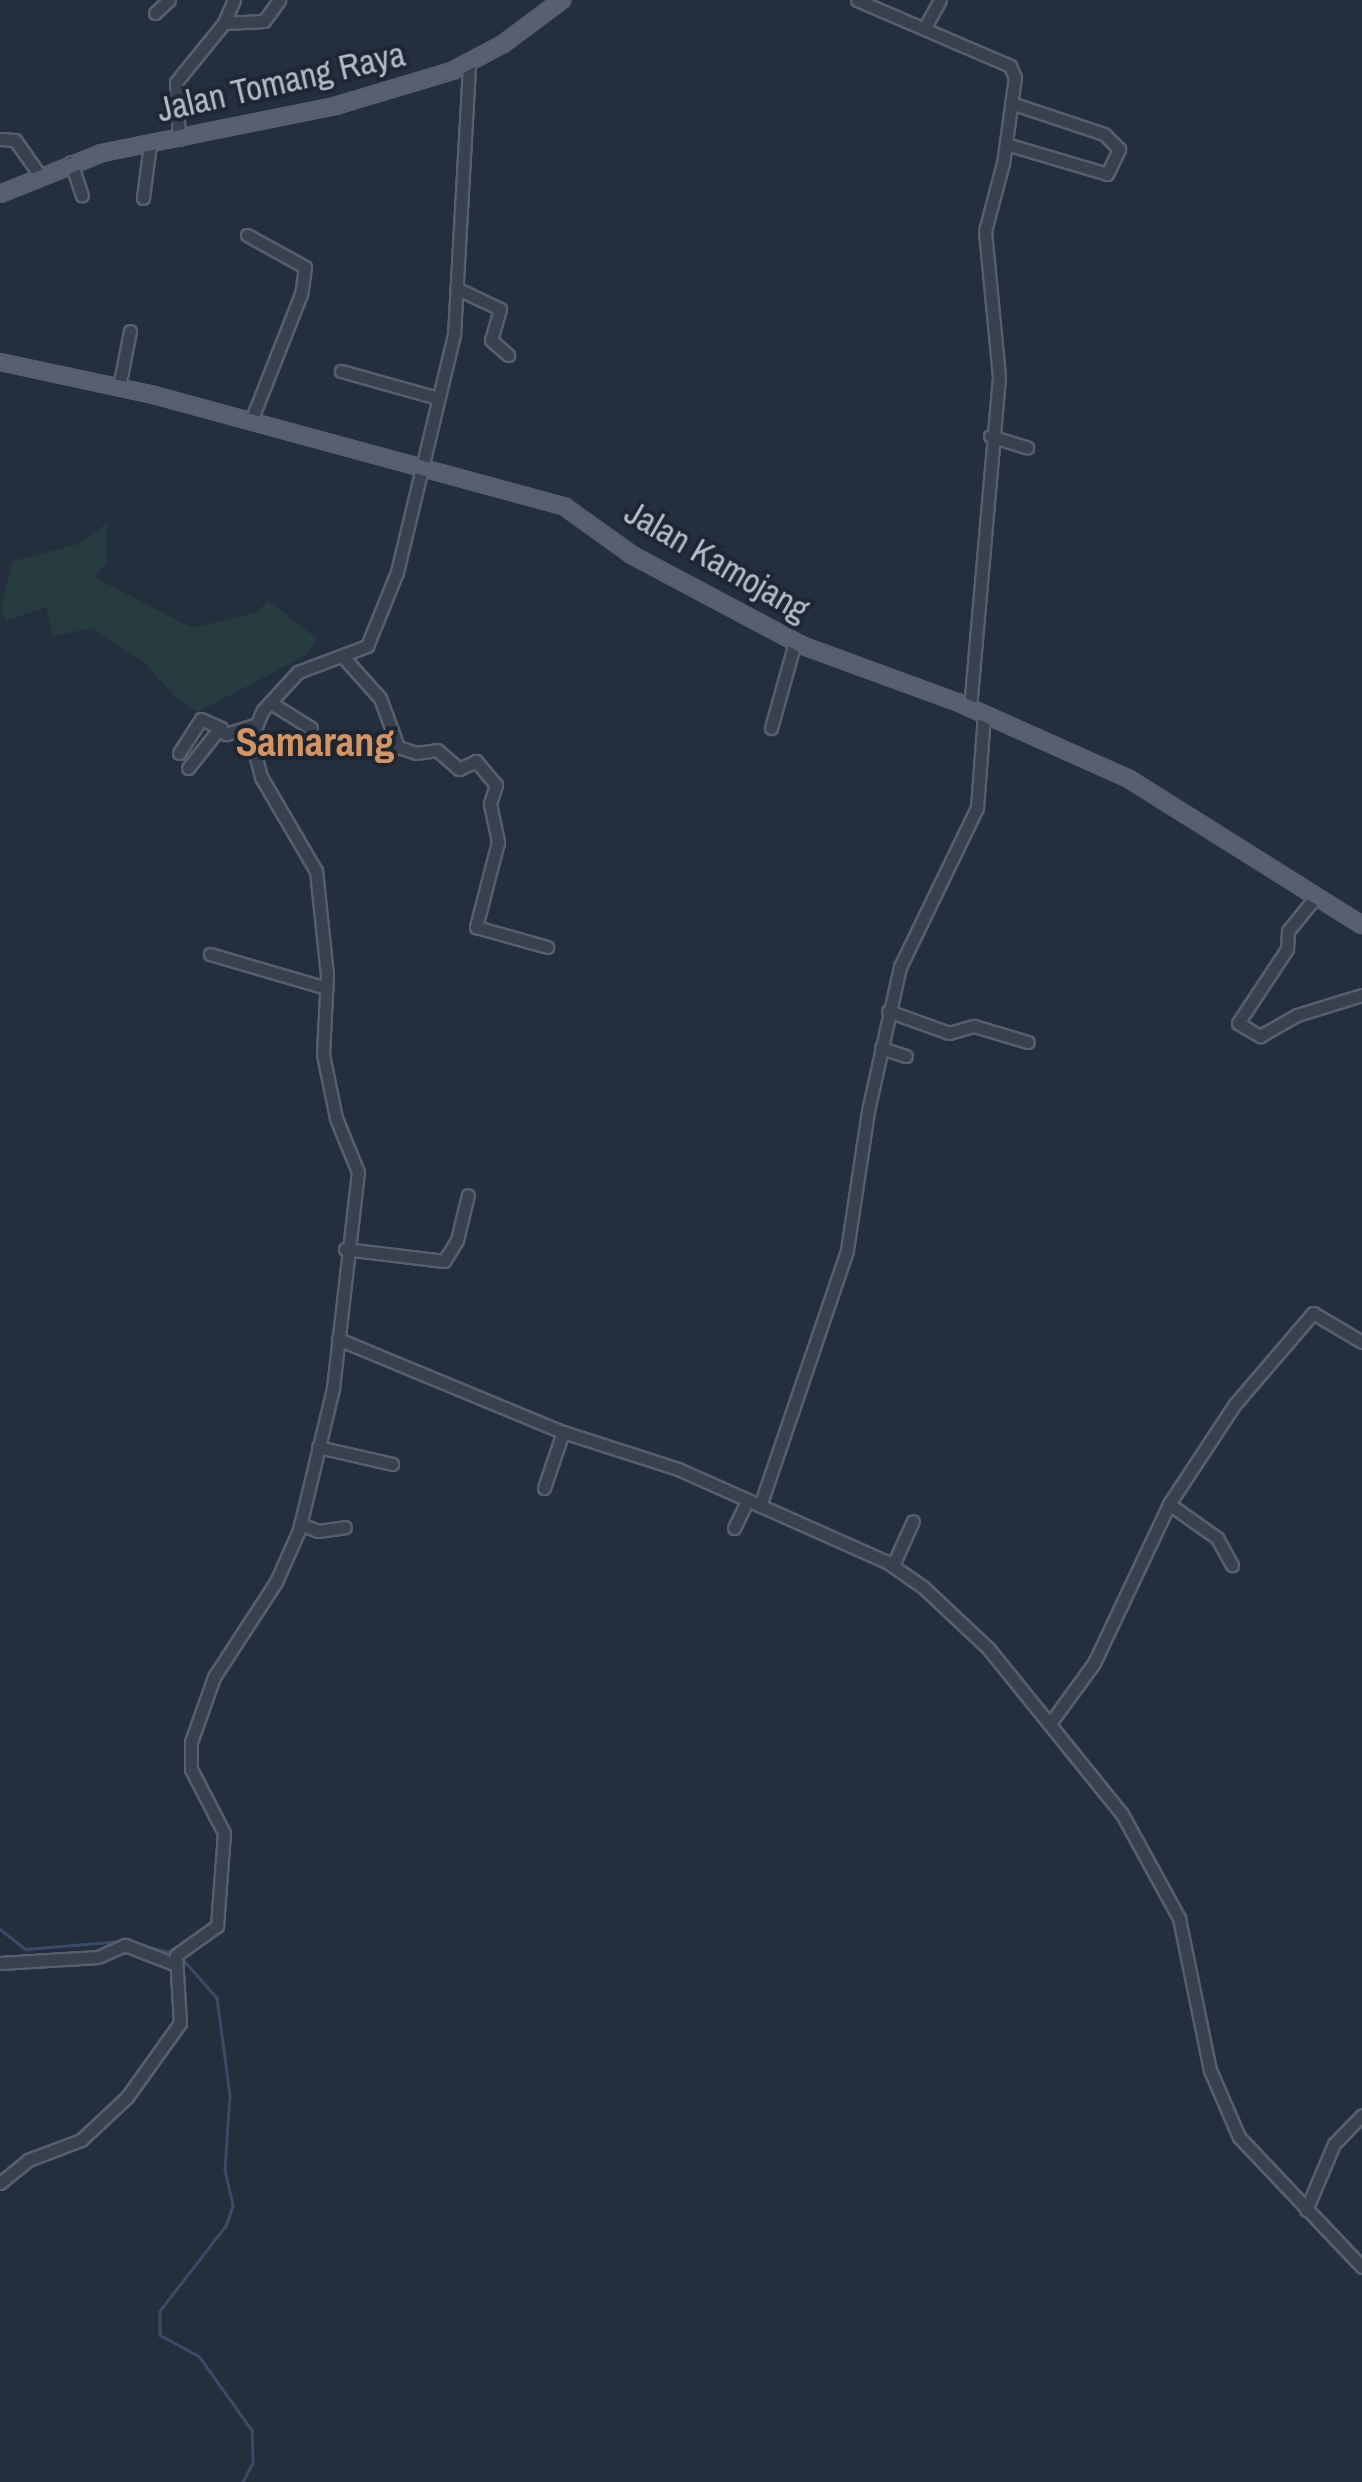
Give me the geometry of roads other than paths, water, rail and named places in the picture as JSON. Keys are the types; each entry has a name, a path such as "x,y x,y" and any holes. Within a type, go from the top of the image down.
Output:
{"main road":[{"name":"Jalan Tomang Raya","path":"0,194 71,162 335,106 469,64 562,0"},
{"name":"Jalan Kamojang","path":"0,362 119,387 565,506 632,554 794,642 977,711 1148,790 1314,899 1362,925"}],"street":[{"path":"155,12 169,0"},
{"path":"224,23 264,21 278,0"},
{"path":"734,1528 754,1503 847,1250 888,1011 919,918 974,818 990,436 999,378 985,230 1006,144 1010,66 857,0"},
{"path":"925,27 940,0"},
{"path":"179,139 176,82 224,23 228,3"},
{"path":"175,1960 217,1926 226,1846 214,1807 191,1769 192,1733 214,1678 276,1582 300,1524 338,1338 345,1249 358,1168 340,1132 326,1070 326,988 316,871 261,777 252,746 256,724 270,702 301,670 345,660 364,650 400,562 460,290 469,64"},
{"path":"1006,144 1107,174 1119,147 1104,134 1011,103"},
{"path":"0,139 16,140 39,174"},
{"path":"143,198 150,144"},
{"path":"71,162 82,194"},
{"path":"247,236 304,267 301,294 251,422"},
{"path":"460,290 500,309 491,340 508,356"},
{"path":"119,387 130,331"},
{"path":"341,371 438,398"},
{"path":"990,436 1027,447"},
{"path":"771,728 794,642"},
{"path":"345,660 380,698 398,746 416,754 437,750 457,769 476,760 496,785 490,804 498,842 476,927 547,947"},
{"path":"270,702 312,728"},
{"path":"179,753 201,719 222,728 226,734 256,724"},
{"path":"188,768 222,728"},
{"path":"1314,899 1288,931 1287,949 1238,1023 1260,1036 1297,1016 1362,995"},
{"path":"210,954 326,988"},
{"path":"888,1011 949,1034 974,1026 1028,1042"},
{"path":"881,1048 906,1056"},
{"path":"345,1249 444,1261 457,1240 468,1195"},
{"path":"1051,1722 1094,1663 1168,1504 1235,1404 1310,1314 1321,1313 1362,1342"},
{"path":"338,1338 563,1432 678,1469 893,1566 988,1648 1122,1814 1173,1906 1210,2070 1239,2137 1362,2267"},
{"path":"544,1488 563,1432"},
{"path":"318,1447 392,1464"},
{"path":"1168,1504 1217,1538 1232,1564"},
{"path":"893,1566 913,1520"},
{"path":"300,1524 318,1532 344,1527"},
{"path":"0,1963 98,1957 125,1945 175,1960"},
{"path":"0,2183 28,2160 81,2140 127,2097 180,2023 175,1960"},
{"path":"1306,2210 1334,2144 1362,2115"}],"waterway":[{"path":"0,1929 26,1949 121,1941"},
{"path":"133,1943 174,1953"},
{"path":"181,1957 217,1998 230,2096 225,2170 233,2206 226,2226 160,2311 160,2335 199,2356 252,2430 253,2463 243,2482"}],"district":[{"name":"Samarang","path":"315,742"}]}
